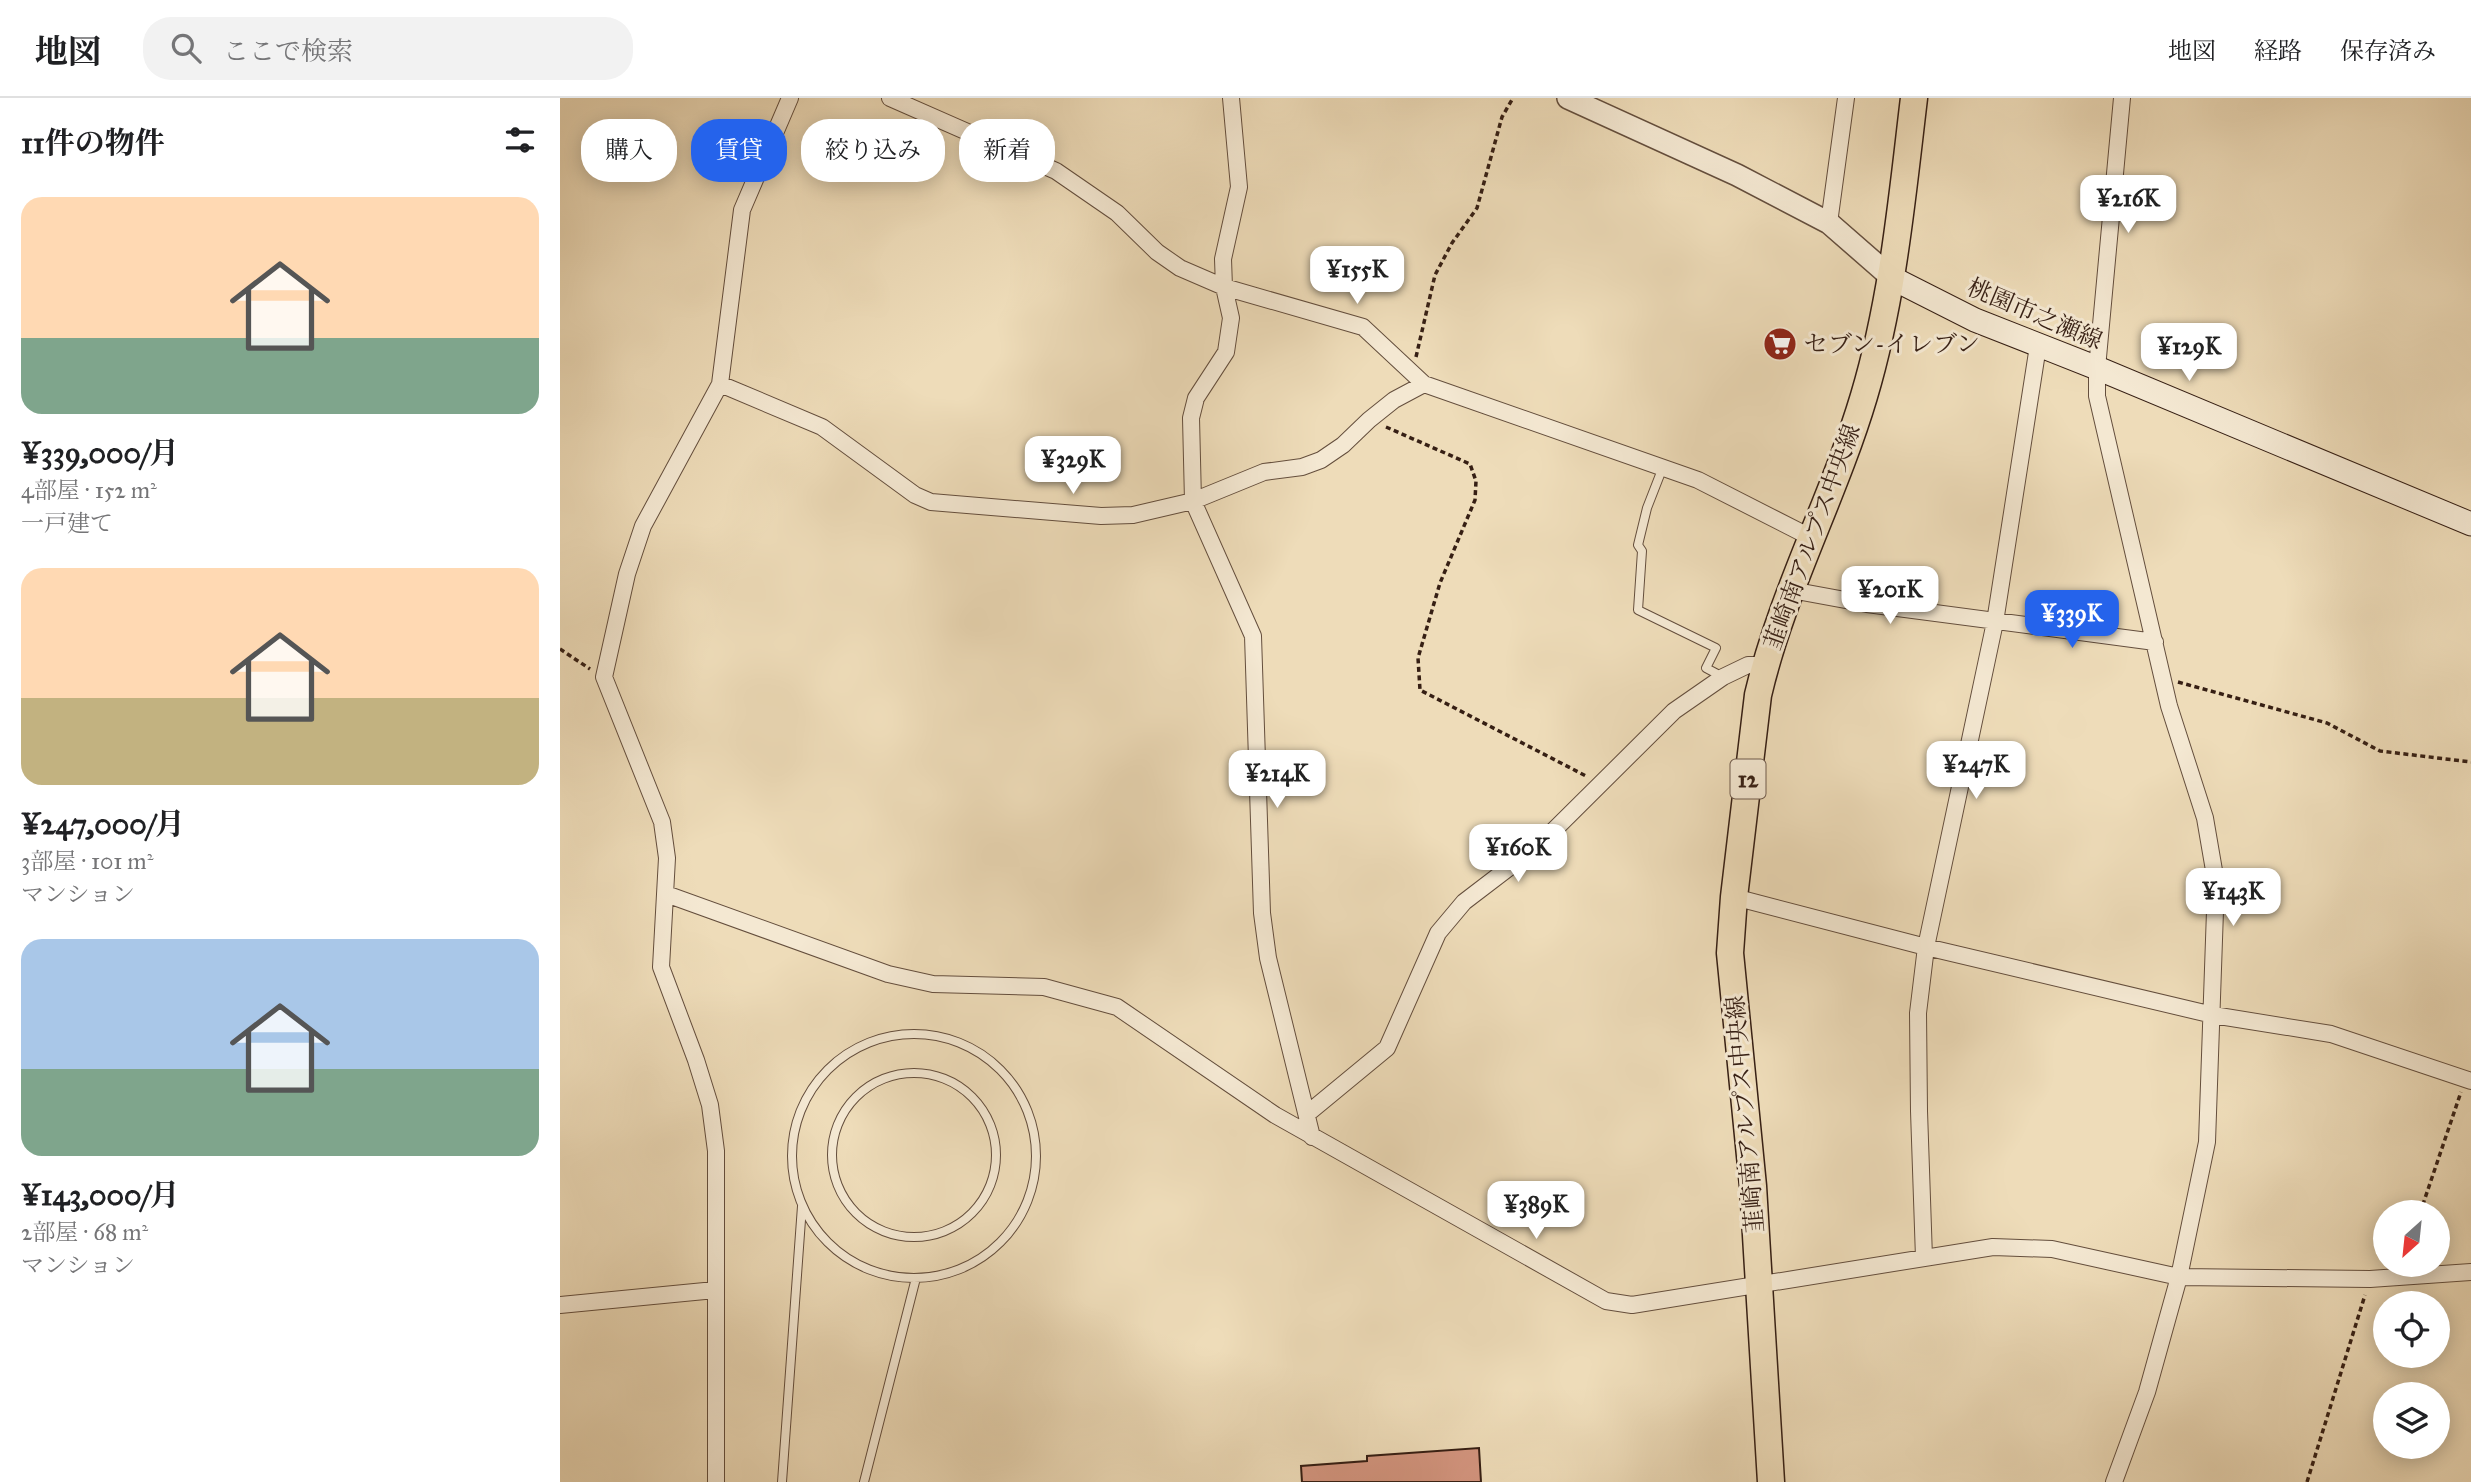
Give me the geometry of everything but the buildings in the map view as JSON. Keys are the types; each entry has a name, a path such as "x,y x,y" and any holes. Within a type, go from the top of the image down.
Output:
{"main road":[{"name":"韮崎南アルプス中央線","path":"1771,1482 1760,1285 1730,953 1734,897 1758,695 1791,590 1850,441 1865,393 1892,278 1914,98"},
{"name":"桃園市之瀬線","path":"1892,278 1975,320 2471,524"}],"street":[{"path":"716,1482 716,1151 711,1116 696,1060 661,967 667,859 662,822 604,677 627,574 643,526 720,384 742,209 790,98"},
{"path":"890,98 1056,171 1117,213 1157,252 1180,268 1224,287 1363,327 1424,384 1698,480 1812,538"},
{"path":"1231,98 1239,187 1223,259 1224,287 1231,318 1226,352 1196,398 1191,418 1193,501 1253,636 1262,913 1268,958 1312,1137"},
{"path":"1569,98 1737,175 1829,223 1892,278"},
{"path":"1829,223 1846,98"},
{"path":"2114,1482 2147,1392 2179,1277 2207,1142 2216,882 2205,818 2169,706 2097,396 2097,368 2122,98"},
{"path":"1924,1258 1918,1013 1926,947 1995,622 2038,346"},
{"path":"720,384 822,427 915,495 931,502 1101,516 1133,515 1193,501 1264,472 1302,467 1321,460 1343,445 1369,419 1394,400 1424,384"},
{"path":"1791,590 1867,604 2154,642"},
{"path":"1307,1114 1387,1048 1438,933 1464,902 1540,844 1674,710 1723,677 1748,665 1765,666"},
{"path":"666,894 888,974 933,984 1044,987 1117,1007 1275,1115 1606,1301 1632,1305 1993,1247 2052,1249 2179,1277 2370,1279 2471,1272"},
{"path":"1734,897 1926,947 2213,1015 2331,1034 2468,1080"},
{"path":"560,1306 715,1290"}],"lane":[{"path":"1663,467 1647,508 1638,545 1642,551 1638,610 1716,648 1706,668 1723,677"},
{"path":"897,1034 926,1034 954,1040 979,1052 1002,1070 1023,1101 1031,1119 1036,1147 1035,1175 1028,1202 1014,1227 995,1248 962,1268 944,1275 916,1278 888,1275 870,1269 837,1251 817,1230 802,1206 793,1179 793,1141 796,1122 806,1096 823,1073 844,1055 870,1041 897,1034"},
{"path":"902,1074 923,1074 944,1079 963,1089 978,1104 989,1123 995,1143 995,1165 990,1186 972,1212 946,1230 925,1236 883,1231 864,1221 849,1205 838,1187 832,1167 832,1145 837,1124 855,1098 881,1080 902,1074"},
{"path":"782,1482 802,1206"},
{"path":"864,1482 916,1278"}],"path":[{"path":"1412,372 1436,275 1452,243 1477,208 1502,117 1513,98"},
{"path":"1369,419 1470,464 1476,481 1475,500 1440,583 1418,658 1420,690 1600,784"},
{"path":"560,649 604,677"},
{"path":"2162,678 2327,723 2381,751 2471,762"},
{"path":"2425,1200 2468,1080"},
{"path":"2307,1482 2370,1279"}],"place":[{"name":"セブン-イレブン","path":"1780,344"}]}
